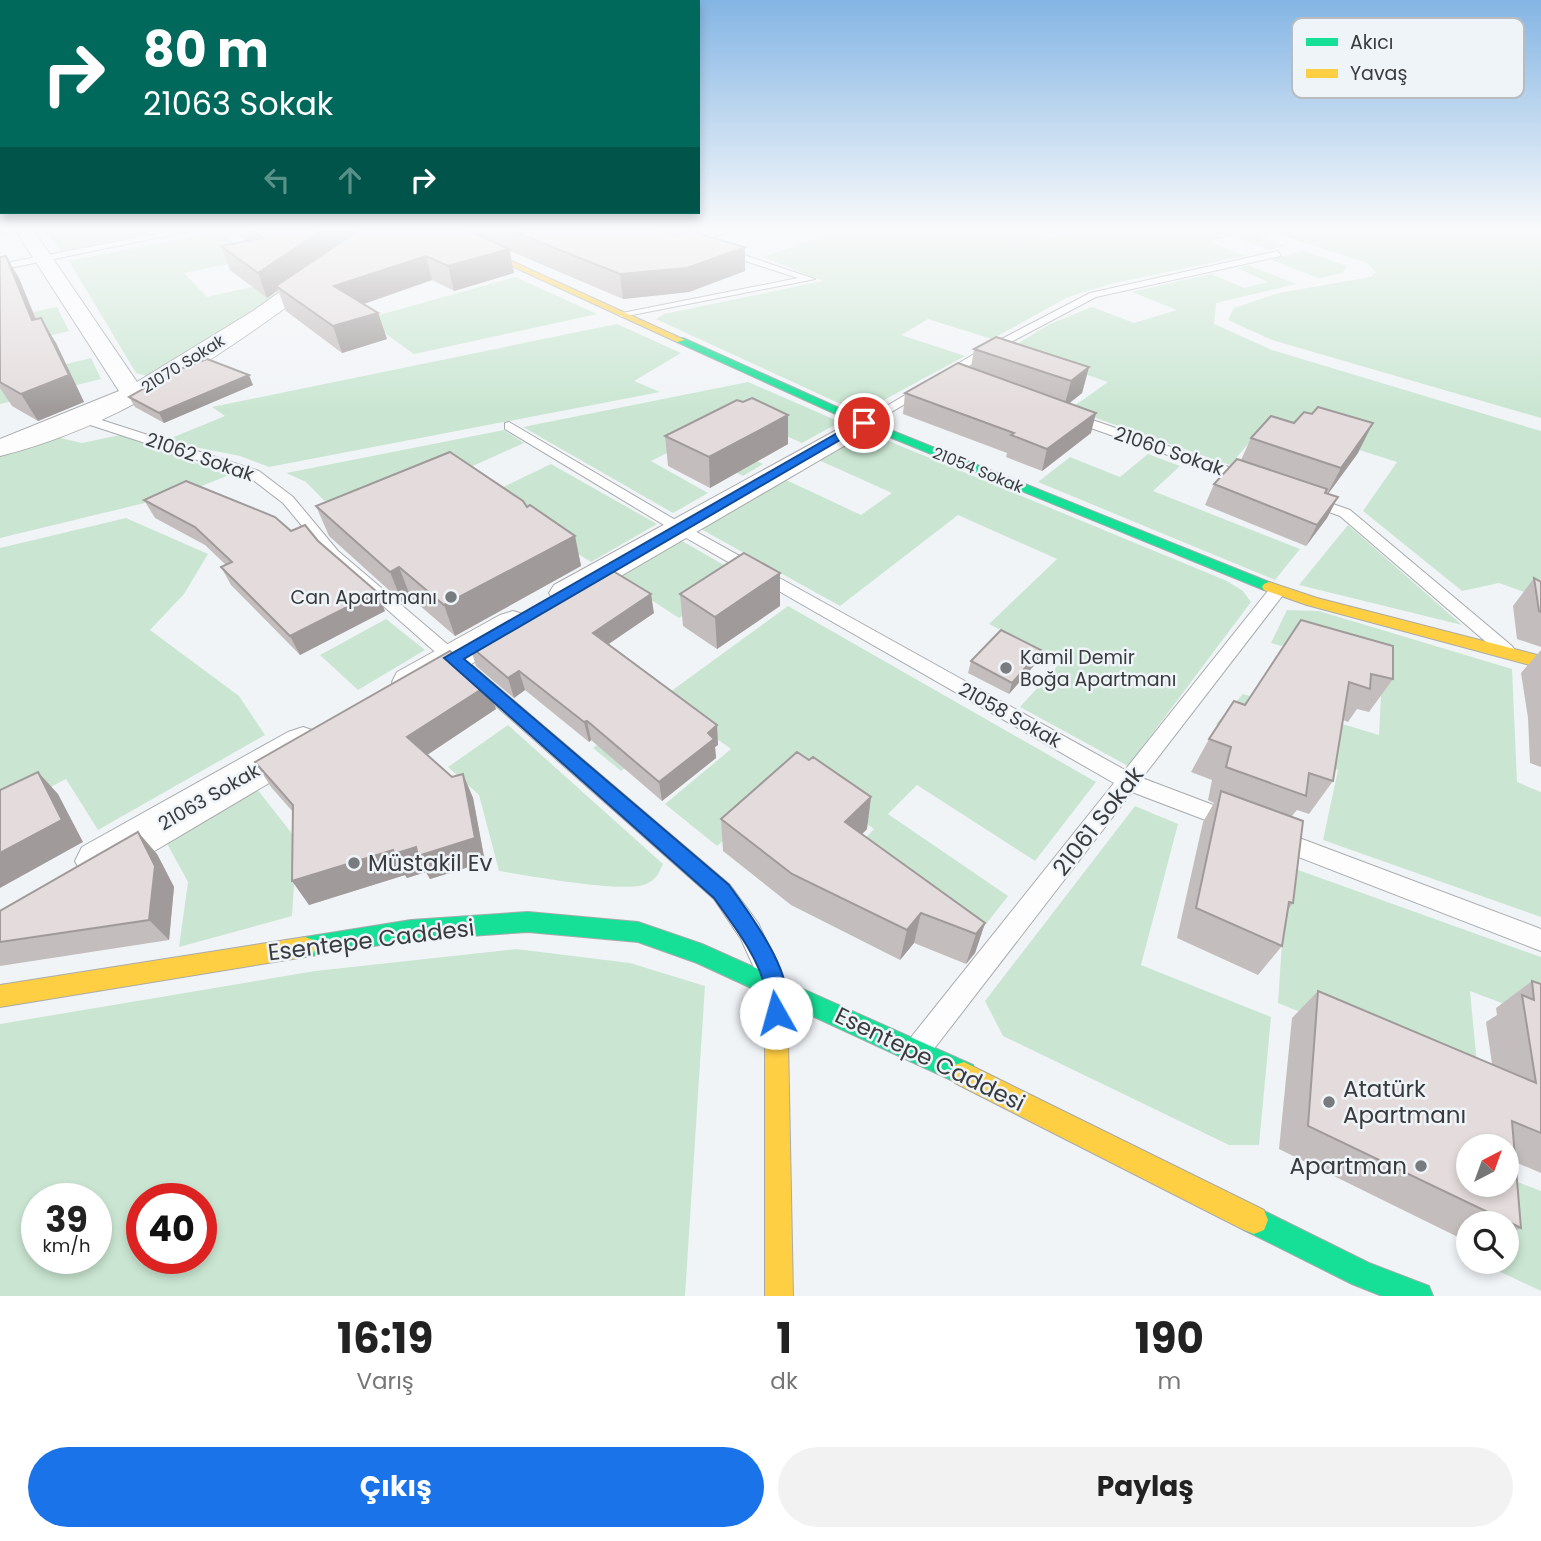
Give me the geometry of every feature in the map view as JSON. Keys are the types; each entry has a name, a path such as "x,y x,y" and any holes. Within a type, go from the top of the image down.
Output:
{"street":[{"path":"64,288 133,394"},
{"name":"21070 Sokak","path":"2,447 82,418 133,394 278,306 301,288"},
{"name":"21054 Sokak","path":"566,288 864,423 1277,591 1541,662"},
{"path":"382,698 864,423"},
{"name":"21063 Sokak","path":"68,878 335,725"},
{"name":"Esentepe Caddesi","path":"0,996 411,930 528,922 638,932 702,954 917,1050 1362,1274 1419,1296"},
{"path":"776,988 779,1296"}],"lane":[{"path":"622,314 759,288"},
{"path":"864,423 956,376 1093,295 1122,288"},
{"name":"21060 Sokak","path":"1055,411 1266,485"},
{"name":"21062 Sokak","path":"82,418 254,474 272,484 306,518 333,554 722,892 750,931 776,988"},
{"name":"21058 Sokak","path":"509,426 679,528 1129,782 1541,940"},
{"path":"1293,494 1345,513 1508,652"},
{"name":"21061 Sokak","path":"917,1050 1277,591"}],"green space":[{"path":"85,288 199,288 207,297 245,288 286,288 275,299 147,376 136,373"},
{"path":"474,288 540,288 597,314 414,354 365,319"},
{"path":"787,288 1096,288 1068,297 992,339 928,319 901,335 965,356 860,413 656,319 664,314"},
{"path":"1147,288 1277,288 1216,303 1214,324 1272,350 1541,431 1541,598 1499,583 1462,591 1363,511 1397,462 1268,421 1230,465 1070,409 1108,382 1061,366 992,359 1050,324 1092,307 1134,323 1177,310 1132,292"},
{"path":"1305,288 1541,288 1541,418 1272,340 1228,320 1234,308 1279,293"},
{"path":"57,307 69,331 0,347 0,319"},
{"path":"617,324 681,353 634,381 660,392 269,467 240,456 164,441 225,416 212,407"},
{"path":"91,358 101,379 0,404 0,380"},
{"path":"748,382 840,422 802,443 746,418 709,438 763,464 743,476 683,445 651,461 708,493 673,513 523,427"},
{"path":"504,430 524,443 346,523 306,482 286,473"},
{"path":"862,430 1227,581 1243,591 1251,602 1128,766 1020,707 1062,661 989,624 1057,559 958,515 840,606 699,528 782,478 861,515 892,493 814,458"},
{"path":"47,435 82,443 120,435 229,475 182,494 0,538 0,451"},
{"path":"1148,454 1180,466 1153,491 1300,549 1275,580 1038,482 1070,457 1120,477"},
{"path":"551,464 657,524 591,562 524,520 466,505"},
{"path":"126,518 208,554 184,594 150,630 239,696 265,735 98,830 66,779 0,813 0,548"},
{"path":"1348,525 1462,625 1299,585"},
{"path":"677,538 743,576 679,618 613,575"},
{"path":"788,606 1096,782 1035,861 917,785 888,814 1008,896 972,942 851,854 874,829 797,774 717,846 665,804 731,749 689,719 621,771 593,748"},
{"path":"1287,610 1319,611 1512,669 1517,782 1541,792 1541,917 1323,840 1338,770 1216,724 1243,694 1379,735 1382,674 1271,643"},
{"path":"386,619 425,650 358,690 320,655"},
{"path":"508,725 663,864 655,878 646,884 618,887 499,871 479,795 448,767"},
{"path":"253,784 297,840 292,916 179,947 188,882 164,838"},
{"path":"1135,806 1178,824 1141,965 1271,1017 1259,1145 1229,1145 1003,1036 985,1001"},
{"path":"1287,866 1541,957 1541,1018 1470,991 1479,1085 1278,1003"},
{"path":"516,949 630,963 705,986 685,1296 0,1296 0,1024 315,971"},
{"path":"1519,1183 1541,1191 1541,1291 1505,1274 1519,1274 1519,1211 1507,1211 1507,1197 1519,1197"}],"building":[{"path":"0,288 19,288 32,320 41,318 69,375 21,394 0,382"},
{"path":"280,288 338,288 378,313 333,326"},
{"path":"996,337 1089,367 1071,381 974,349"},
{"path":"207,359 249,375 159,413 129,397 175,371"},
{"path":"958,363 1096,413 1047,449 1011,435 1014,433 905,393"},
{"path":"752,398 788,415 709,457 665,436 737,400 743,402"},
{"path":"1318,407 1373,423 1341,468 1251,438 1271,416 1294,423 1304,412 1312,414"},
{"path":"450,452 523,501 527,507 530,505 575,536 444,605 399,567 390,572 316,506"},
{"path":"1237,459 1327,489 1325,493 1338,497 1317,525 1214,484"},
{"path":"186,481 275,517 291,531 305,525 318,541 377,592 290,636 221,567 232,562 195,527 144,500"},
{"path":"744,553 780,573 715,617 680,594"},
{"path":"608,568 651,594 593,633 717,725 708,733 714,739 659,782 587,721 584,722 519,671 508,678 470,646"},
{"path":"1534,578 1541,582 1541,612 1539,611"},
{"path":"1301,620 1393,646 1393,679 1371,674 1370,689 1349,682 1333,781 1309,773 1306,796 1226,767 1231,747 1209,739 1234,701 1245,705"},
{"name":"Kamil Demir Boğa Apartmanı","path":"1001,630 1041,650 1012,683 971,661"},
{"path":"450,651 488,685 407,737 452,777 463,774 475,838 418,856 416,847 394,854 393,850 292,881 293,805 255,762"},
{"path":"797,752 809,760 813,757 871,797 845,822 985,923 976,934 921,913 907,930 792,874 721,819"},
{"path":"38,772 62,820 0,853 0,790"},
{"path":"1221,791 1303,821 1293,903 1289,902 1282,946 1196,908"},
{"path":"138,832 155,866 149,920 0,942 0,911"},
{"path":"1532,981 1541,984 1541,1133 1512,1121 1513,1134 1456,1134 1456,1197 1308,1126 1318,991 1536,1083 1522,995 1534,1000"},
{"path":"1456,1197 1518,1197 1521,1228 1519,1211 1486,1211"}],"traffic: fast":[{"path":"680,340 864,423 1269,587"},
{"path":"305,947 411,930 528,922 638,932 702,954 964,1074"},
{"path":"1254,1220 1362,1274 1419,1296"}],"traffic: slow":[{"path":"566,288 680,340"},
{"path":"1269,587 1312,602 1541,662"},
{"path":"0,996 305,947"},
{"path":"776,988 779,1296"},
{"path":"964,1074 1254,1220"}],"place":[{"name":"Can Apartmanı","path":"451,597"},
{"name":"Kamil Demir Boğa Apartmanı","path":"1006,668"},
{"name":"Müstakil Ev","path":"354,863"},
{"name":"Atatürk Apartmanı","path":"1329,1102"},
{"name":"Apartman","path":"1421,1166"}],"route":[{"path":"776,1013 776,988 750,931 722,892 697,867 452,658 864,423"}]}
